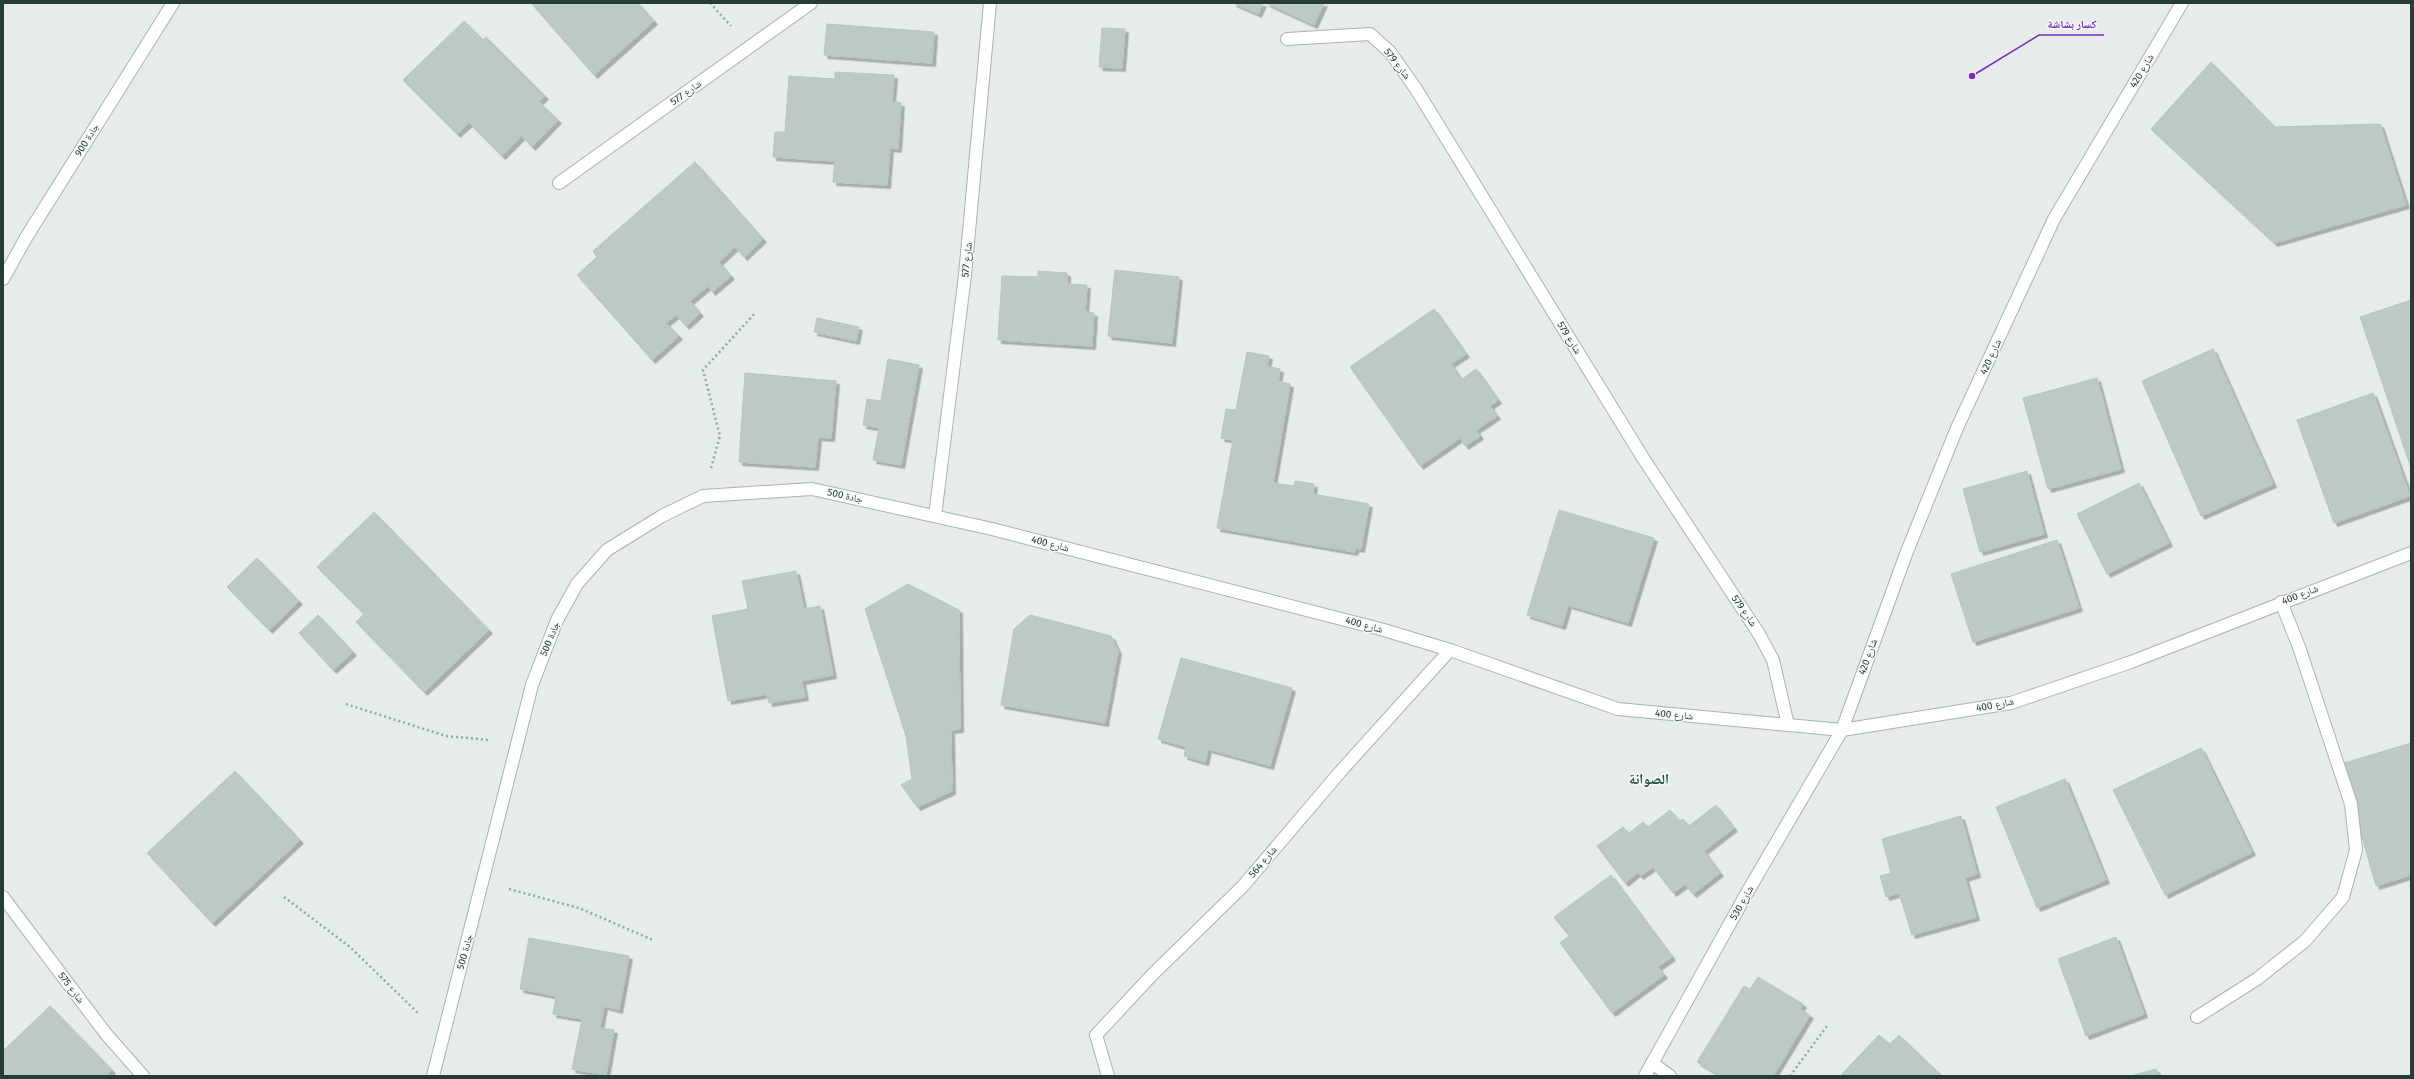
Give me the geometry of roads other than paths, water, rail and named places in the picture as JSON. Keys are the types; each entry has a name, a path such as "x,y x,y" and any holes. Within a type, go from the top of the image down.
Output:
{"street":[{"name":"جادة 900","path":"3,279 27,236 173,3"},
{"name":"شارع 577","path":"560,183 811,3"},
{"name":"شارع 577","path":"935,516 965,274 990,3"},
{"name":"شارع 420","path":"1842,730 1906,554 1957,428 2054,218 2182,3"},
{"name":"شارع 579","path":"1287,39 1370,34 1390,52 1420,96 1644,458 1735,599 1760,634 1773,660 1788,725"},
{"name":"جادة 500","path":"433,1076 442,1037 484,882 532,685 557,620 577,584 607,550 662,516 703,496 812,489 935,516"},
{"name":"شارع 400","path":"935,516 1384,630 1450,650 1618,709 1842,730 2011,703 2131,662 2281,602 2411,553"},
{"path":"2197,1017 2257,979 2305,941 2343,897 2356,850 2351,804 2299,646 2281,602"},
{"name":"شارع 564","path":"1108,1076 1096,1035 1153,974 1243,886 1340,772 1450,650"},
{"name":"شارع 530","path":"1644,1076 1748,891 1842,730"},
{"name":"شارع 575","path":"3,897 106,1034 143,1076"},
{"path":"1652,1063 1670,1076"}],"place":[{"name":"كسار بشاشة","path":"1972,76"}],"district":[{"name":"الصوانة","path":"1649,779"}]}
